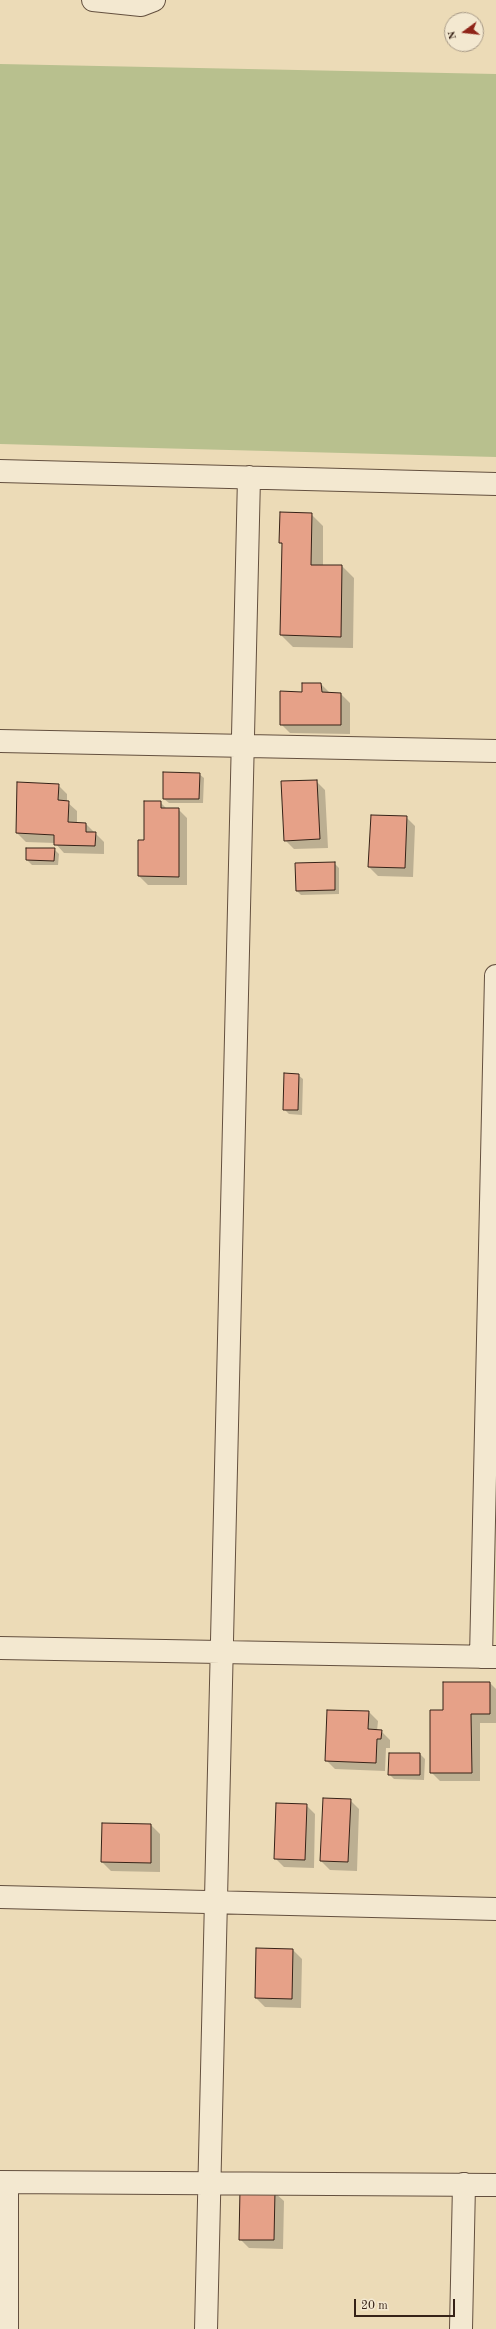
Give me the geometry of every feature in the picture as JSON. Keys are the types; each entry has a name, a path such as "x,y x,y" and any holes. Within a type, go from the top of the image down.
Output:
{"street":[{"path":"93,0 141,5 154,0"},
{"path":"0,471 496,484"},
{"path":"206,2329 221,1654 245,746 249,477"},
{"path":"0,741 496,751"},
{"path":"0,1648 221,1654 489,1657 496,976"},
{"path":"0,1897 496,1908"},
{"path":"7,2329 4,2182 496,2185"},
{"path":"461,2329 464,2184"}],"green space":[{"path":"0,64 496,74 496,457 0,444"}],"building":[{"path":"280,512 312,513 311,565 342,565 341,637 280,635 282,543 279,543"},
{"path":"302,683 321,683 322,692 341,693 341,725 280,725 280,691 302,692"},
{"path":"163,772 200,773 199,799 163,799"},
{"path":"317,780 320,839 284,841 281,781"},
{"path":"17,782 59,784 58,800 69,801 68,822 86,823 86,832 96,832 95,846 54,845 54,835 16,833"},
{"path":"144,801 161,801 161,808 179,808 179,877 138,876 138,840 144,840"},
{"path":"371,815 407,816 405,868 368,867"},
{"path":"26,848 55,848 54,861 26,860"},
{"path":"335,862 335,890 296,891 295,863"},
{"path":"284,1073 299,1074 298,1110 283,1110"},
{"path":"443,1682 490,1682 490,1714 471,1714 472,1773 430,1773 430,1710 443,1710"},
{"path":"327,1710 369,1711 368,1729 382,1730 381,1739 377,1739 376,1763 325,1761"},
{"path":"389,1753 420,1753 420,1775 388,1775"},
{"path":"323,1798 351,1799 348,1862 320,1861"},
{"path":"276,1803 307,1804 305,1860 274,1859"},
{"path":"102,1823 151,1824 151,1863 101,1862"},
{"path":"256,1948 293,1949 292,1999 255,1998"},
{"path":"240,2190 275,2191 274,2240 239,2240"}]}
